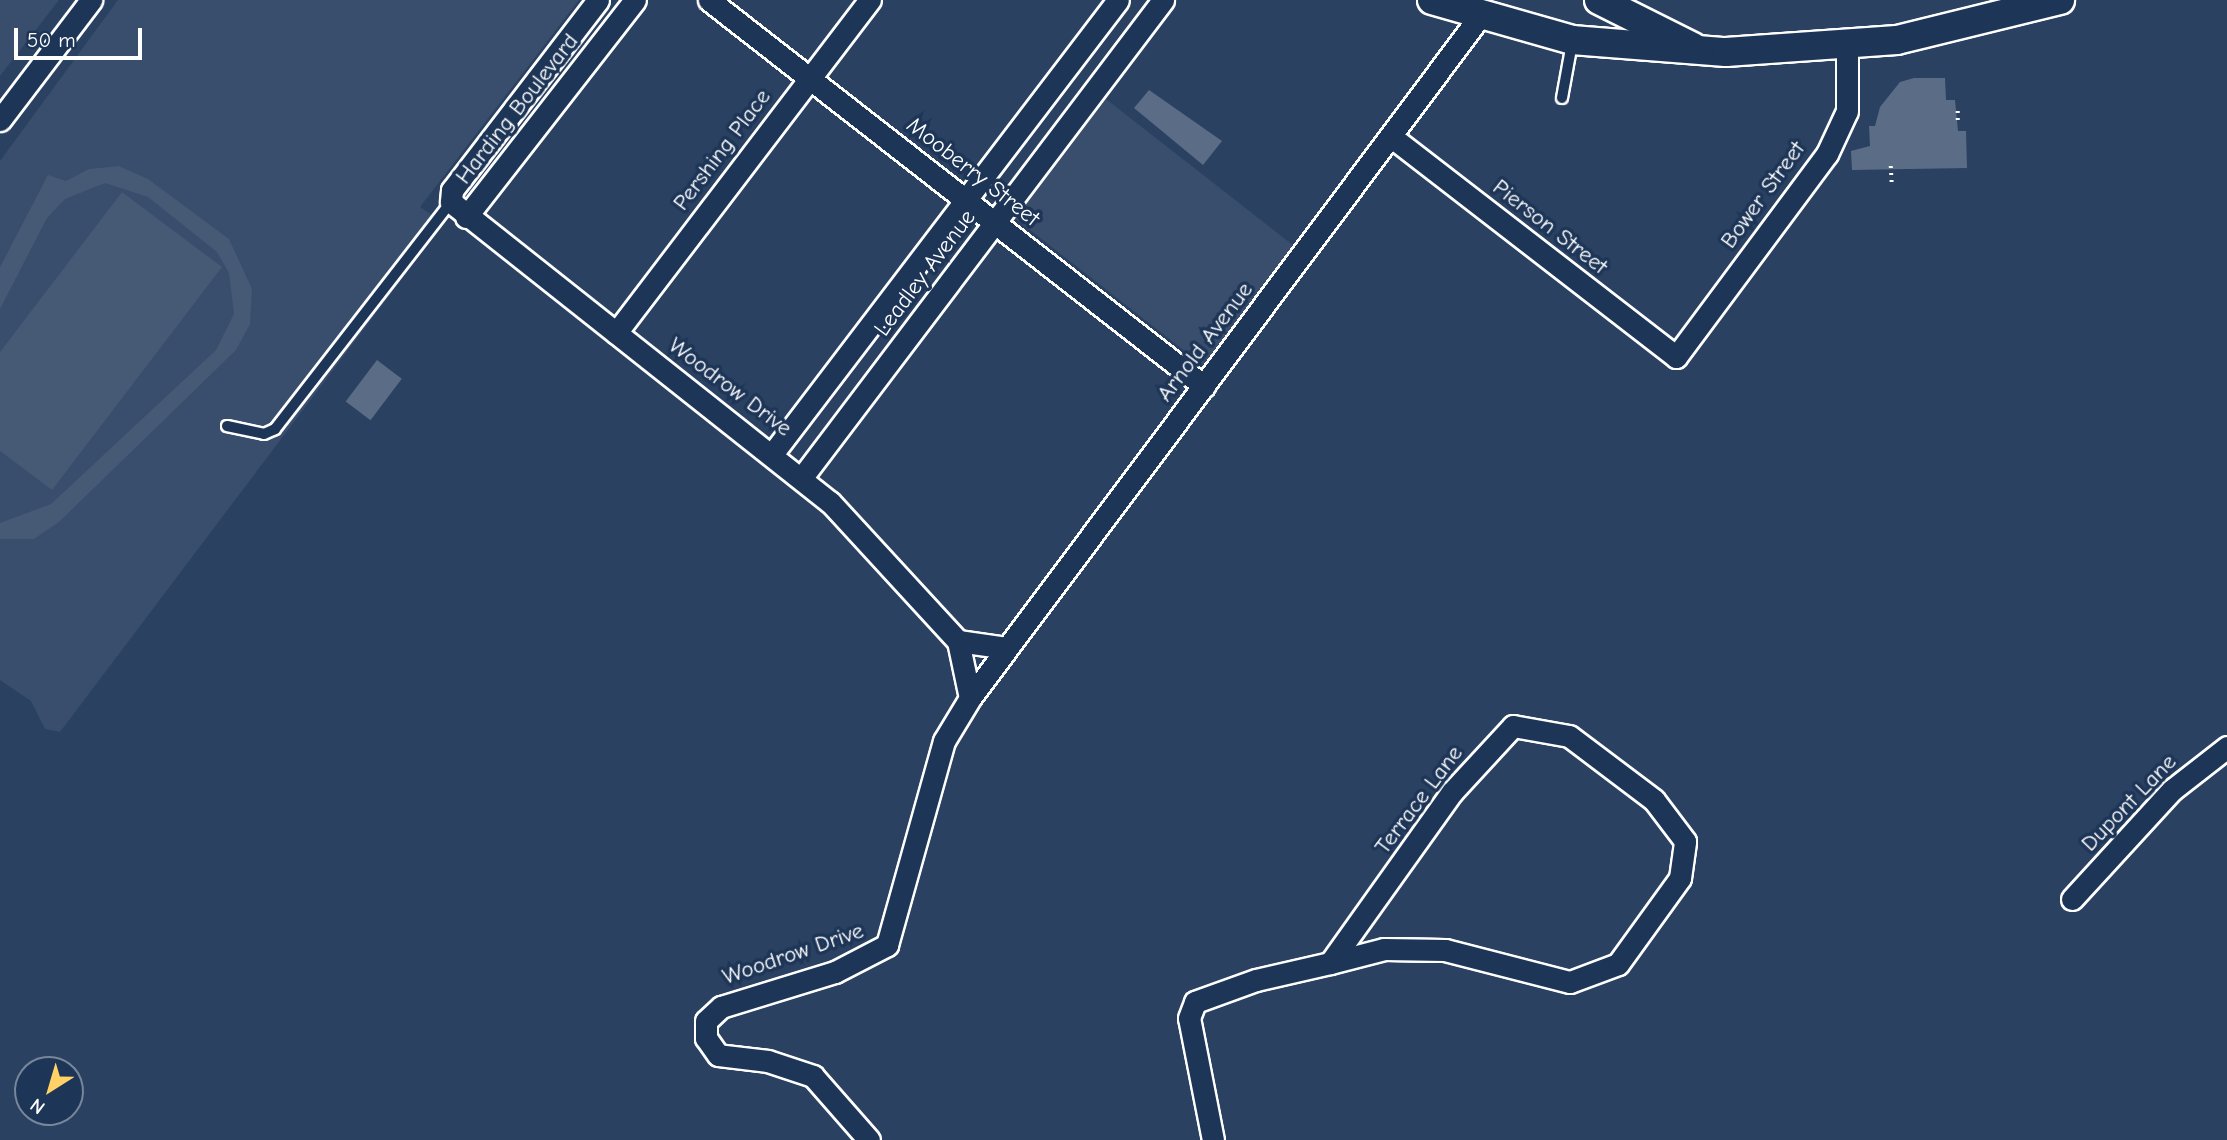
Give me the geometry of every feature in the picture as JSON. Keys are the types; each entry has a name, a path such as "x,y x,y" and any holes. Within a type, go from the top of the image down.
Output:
{"main road":[{"path":"1432,0 1483,8 1572,40 1701,51 1847,47 2060,0"},
{"path":"1599,0 1701,51"}],"street":[{"path":"0,120 91,0"},
{"name":"Harding Boulevard","path":"456,205 598,0"},
{"name":"Harding Boulevard","path":"456,205 635,0"},
{"name":"Mooberry Street","path":"709,0 1204,386"},
{"name":"Pershing Place","path":"616,333 870,0"},
{"name":"Leadley Avenue","path":"773,453 1118,0"},
{"name":"Leadley Avenue","path":"803,476 1163,0"},
{"name":"Arnold Avenue","path":"970,698 1393,138 1483,8"},
{"name":"Bower Street","path":"1676,357 1827,155 1847,111 1847,47"},
{"name":"Pierson Street","path":"1393,138 1676,357"},
{"name":"Woodrow Drive","path":"456,205 616,333 803,476 958,641"},
{"path":"970,698 958,641 1007,648"},
{"name":"Woodrow Drive","path":"869,1140 813,1076 768,1061 726,1059 709,1044 705,1026 721,1007 835,972 887,945 944,741 970,698"},
{"name":"Terrace Lane","path":"1213,1140 1192,1007 1256,980 1330,963 1384,949 1445,950 1570,982 1618,964 1680,878 1685,841 1654,800 1569,736 1513,726 1452,792 1330,963"},
{"name":"Dupont Lane","path":"2072,899 2172,790 2227,747"}],"lane":[{"path":"1562,98 1572,40"},
{"path":"227,426 264,434 275,429 456,205"}],"path":[{"path":"1958,111 1958,122"},
{"path":"1891,166 1892,184"}],"shaded area":[{"path":"0,0 59,0 0,76"},
{"path":"118,0 579,0 420,207 444,223 60,732 45,729 31,701 0,680 0,161"},
{"path":"1106,99 1295,247 1203,365 1014,217"},
{"path":"119,166 148,179 229,239 252,289 250,324 236,350 59,522 34,539 0,539 0,523 51,504 216,350 234,314 229,273 217,252 148,197 105,183 65,199 47,218 0,309 0,267 48,175 66,181 89,169"},
{"path":"122,192 222,267 52,490 0,451 0,352"}],"building":[{"path":"1914,78 1945,78 1946,100 1955,100 1958,131 1966,131 1967,168 1852,170 1851,151 1870,146 1869,126 1875,126 1880,107 1900,82"},
{"path":"1149,90 1222,141 1203,165 1134,108"},
{"path":"377,360 402,379 370,420 346,402"}]}
